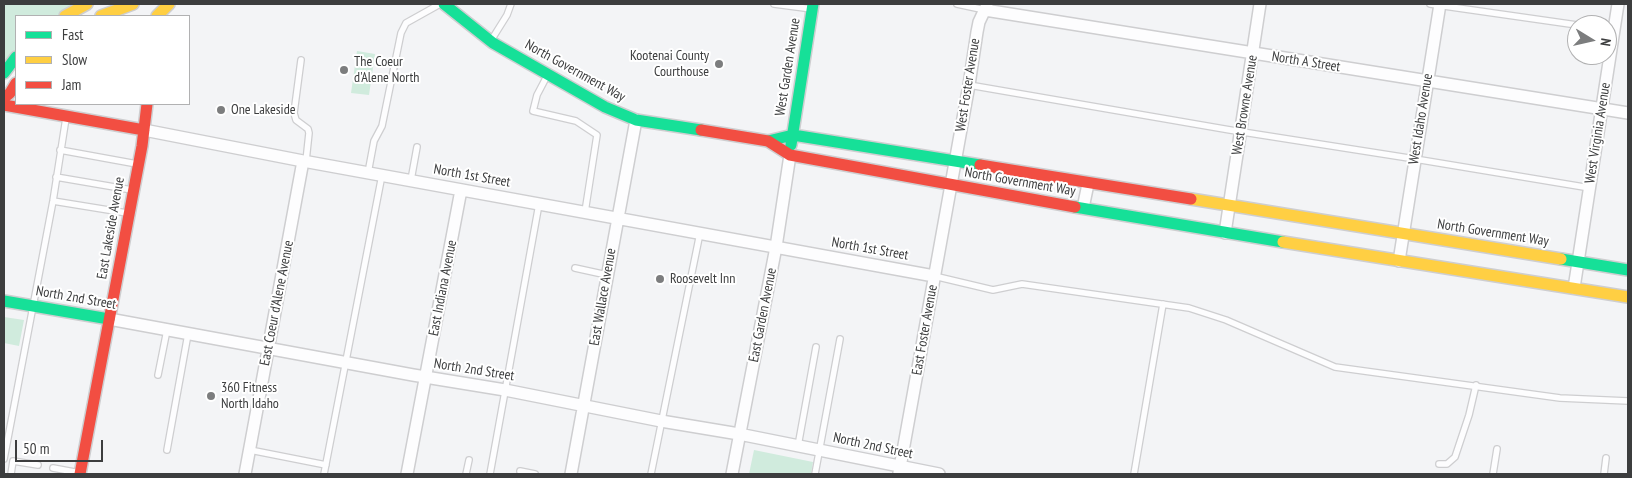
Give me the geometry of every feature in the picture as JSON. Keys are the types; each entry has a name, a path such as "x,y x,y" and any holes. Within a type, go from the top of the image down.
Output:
{"main road":[{"path":"67,15 87,4"},
{"path":"158,15 169,4"},
{"name":"North Government Way","path":"444,4 491,42 605,107 636,120 768,141 793,135 1628,270"},
{"path":"460,4 465,21"},
{"name":"West Garden Avenue","path":"790,155 812,6"},
{"path":"104,15 126,8"},
{"path":"4,73 15,58"},
{"path":"4,98 15,85"},
{"name":"North 1st Street","path":"4,105 144,130"},
{"name":"East Lakeside Avenue","path":"80,473 138,165 146,105"},
{"name":"North Government Way","path":"768,141 790,155 951,185 1225,233 1628,297"},
{"name":"North 2nd Street","path":"4,301 109,319"}],"street":[{"name":"West Browne Avenue","path":"1229,206 1260,4"},
{"name":"West Idaho Avenue","path":"1403,234 1428,81 1436,4"},
{"name":"North A Street","path":"986,7 1252,54 1628,113"},
{"name":"West Foster Avenue","path":"956,160 977,32 979,22 986,7"},
{"name":"West Virginia Avenue","path":"1578,262 1606,65"},
{"name":"East Wallace Avenue","path":"570,474 636,120"},
{"name":"North 1st Street","path":"144,130 368,173 934,276"},
{"name":"East Garden Avenue","path":"732,474 776,247 790,155"},
{"name":"North Government Way","path":"951,185 956,160"},
{"name":"East Coeur d'Alene Avenue","path":"245,474 305,161"},
{"name":"North Government Way","path":"1084,208 1088,184"},
{"name":"East Foster Avenue","path":"899,471 951,185"},
{"name":"East Indiana Avenue","path":"407,474 461,190"},
{"path":"1225,233 1229,206"},
{"path":"1399,261 1403,234"},
{"path":"1574,288 1578,262"},
{"name":"North 2nd Street","path":"109,319 739,434 819,450 899,471 939,474"}],"lane":[{"path":"368,173 374,141 382,126 401,33 406,22 440,4"},
{"path":"491,42 507,15 511,4"},
{"path":"774,4 812,6"},
{"path":"957,4 986,7"},
{"path":"1436,4 1567,24"},
{"path":"301,60 294,113 296,120 308,129 309,133 305,161"},
{"path":"548,74 537,95 533,111 576,121 597,135 585,212"},
{"path":"969,85 1240,132 1415,158 1590,188"},
{"path":"4,459 67,116"},
{"path":"410,180 417,147"},
{"path":"60,150 138,165"},
{"path":"324,474 382,175"},
{"path":"56,177 133,190"},
{"path":"53,200 129,214"},
{"path":"490,474 539,204"},
{"path":"651,474 700,233"},
{"path":"575,268 608,275"},
{"path":"934,276 993,290 1022,284 1163,304 1202,312 1335,367 1560,398 1628,401"},
{"path":"1134,474 1163,304"},
{"path":"158,375 166,330"},
{"path":"167,450 188,334"},
{"path":"815,474 840,339"},
{"path":"798,446 816,346"},
{"path":"1439,464 1448,464 1455,457 1469,415 1476,386"},
{"path":"1493,474 1497,449"},
{"path":"250,450 326,465"},
{"path":"1604,474 1606,458"},
{"path":"466,474 469,460"},
{"path":"11,474 14,461 38,465"},
{"path":"52,468 80,473"},
{"path":"520,472 535,474"}],"green space":[{"path":"4,4 75,4 58,15 15,15 15,51 4,65"},
{"path":"357,51 375,54 369,95 351,93"},
{"path":"4,317 24,320 19,346 4,343"},
{"path":"754,450 813,462 811,474 749,474"}],"traffic: fast":[{"path":"444,4 493,43 605,107 636,120 701,130"},
{"path":"791,145 813,4"},
{"path":"4,73 15,58"},
{"path":"768,141 793,135 980,165"},
{"path":"1075,207 1283,242"},
{"path":"1561,259 1628,270"},
{"path":"4,301 109,319"}],"traffic: slow":[{"path":"67,15 87,4"},
{"path":"104,15 133,4"},
{"path":"158,15 169,4"},
{"path":"1191,199 1561,259"},
{"path":"1283,242 1628,297"}],"traffic: jam":[{"path":"4,98 15,85"},
{"path":"4,105 144,130"},
{"path":"80,474 142,146 147,105"},
{"path":"701,130 768,141 790,155 1075,207"},
{"path":"980,165 1191,199"}],"place":[{"name":"Kootenai County Courthouse","path":"719,64"},
{"name":"The Coeur d'Alene North","path":"344,70"},
{"name":"One Lakeside","path":"221,110"},
{"name":"Roosevelt Inn","path":"660,279"},
{"name":"360 Fitness North Idaho","path":"211,396"}]}
